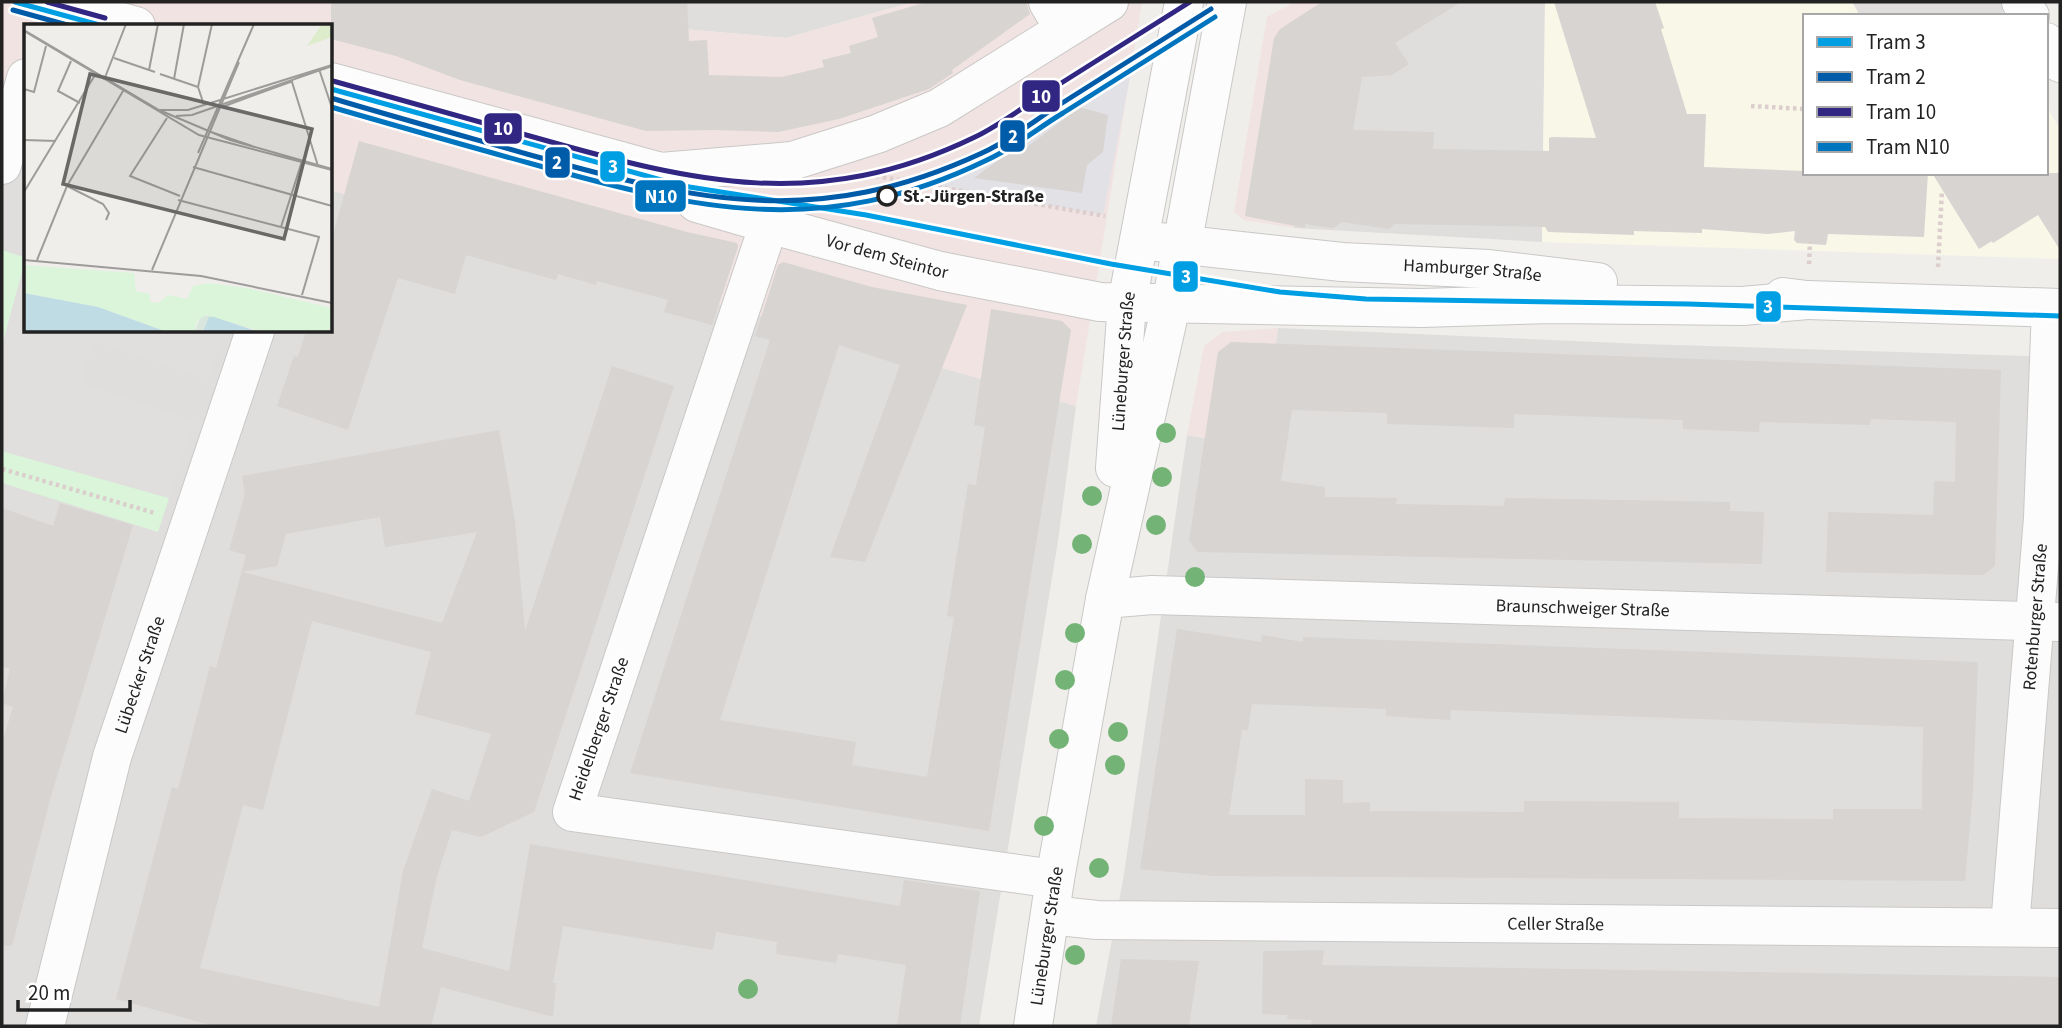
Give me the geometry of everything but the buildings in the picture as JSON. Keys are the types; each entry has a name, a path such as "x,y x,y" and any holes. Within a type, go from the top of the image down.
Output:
{"street":[{"path":"42,24 48,2 128,24"},
{"path":"136,24 142,2"},
{"name":"Vor dem Steintor","path":"332,82 661,173 792,161 877,134 939,108 1056,15 1109,2"},
{"name":"Lüneburger Straße","path":"1104,599 1127,303 1184,2"},
{"name":"Lüneburger Straße","path":"1033,1026 1104,599 1171,305 1231,5"},
{"path":"2048,45 2060,64"},
{"path":"2,164 24,85"},
{"name":"Vor dem Steintor","path":"661,173 696,202 769,224 940,271 1085,299 1127,303"},
{"name":"Heidelberger Straße","path":"769,224 572,811 1053,897"},
{"name":"Hamburger Straße","path":"1140,240 1342,262 1489,269 1576,281 1718,289 1807,300 2056,308"},
{"name":"Hamburger Straße","path":"1127,303 1422,308 1552,304 1743,306 1807,300"},
{"name":"Rotenburger Straße","path":"2010,926 2047,622 2043,518 2056,308"},
{"name":"Lübecker Straße","path":"45,1026 112,757 255,332"},
{"name":"Braunschweiger Straße","path":"1104,599 1152,595 2047,622"},
{"name":"Celler Straße","path":"1053,897 1097,920 2060,928"}],"path":[{"path":"1751,106 1803,109"},
{"path":"867,174 1104,215 1140,240"},
{"path":"1936,303 1942,190"},
{"path":"2,469 189,523"}],"shaded area":[{"path":"2,2 455,2 485,12 786,38 913,2 1142,2 1076,406 476,235 332,190 332,24 24,24 24,95 2,88"},
{"path":"455,2 913,2 786,38 485,12"},
{"path":"1294,2 1332,2 1344,35 1304,158 1294,228 1244,220 1234,212 1267,17"},
{"path":"1332,2 1545,2 1542,242 1294,228 1304,158 1344,35"},
{"path":"1545,2 1852,2 1859,14 1803,14 1803,175 2048,175 2048,109 2060,128 2060,259 1542,242"},
{"path":"1852,2 2022,2 2000,14 1859,14"},
{"path":"1133,62 1103,215 912,181 947,170 993,149"},
{"path":"2,88 24,95 24,332 332,332 332,190 476,235 1076,406 1058,541 979,1026 2,1026"},
{"path":"24,265 24,332 225,332 208,379 94,341 81,382 195,422 169,498 2,451 2,346"},
{"path":"1278,328 1643,344 2060,357 2060,1026 1096,1026 1124,874 1187,435 1260,448"},
{"path":"1278,328 1260,448 1187,435 1204,346 1222,332"}],"green space":[{"path":"2,250 24,257 24,265 2,346"},
{"path":"2,451 169,498 158,532 2,483"}],"tram line":[{"name":"3","path":"15,2 96,24"},
{"name":"10","path":"47,2 105,18"},
{"name":"10","path":"333,81 650,168 757,183 809,183 863,176 918,161 975,137 1190,2"},
{"name":"2","path":"332,98 651,186 759,200 812,199 866,192 922,177 982,153 1012,137 1211,9"},
{"name":"2","path":"13,10 64,24"},
{"name":"N10","path":"332,107 648,194 704,204 759,209 814,208 869,201 927,185 987,160 1215,17"},
{"name":"3","path":"332,89 683,186 866,215 1111,264 1280,292 1366,299 1688,304 2060,316"}],"place":[{"name":"St.-Jürgen-Straße","path":"887,196"}]}
